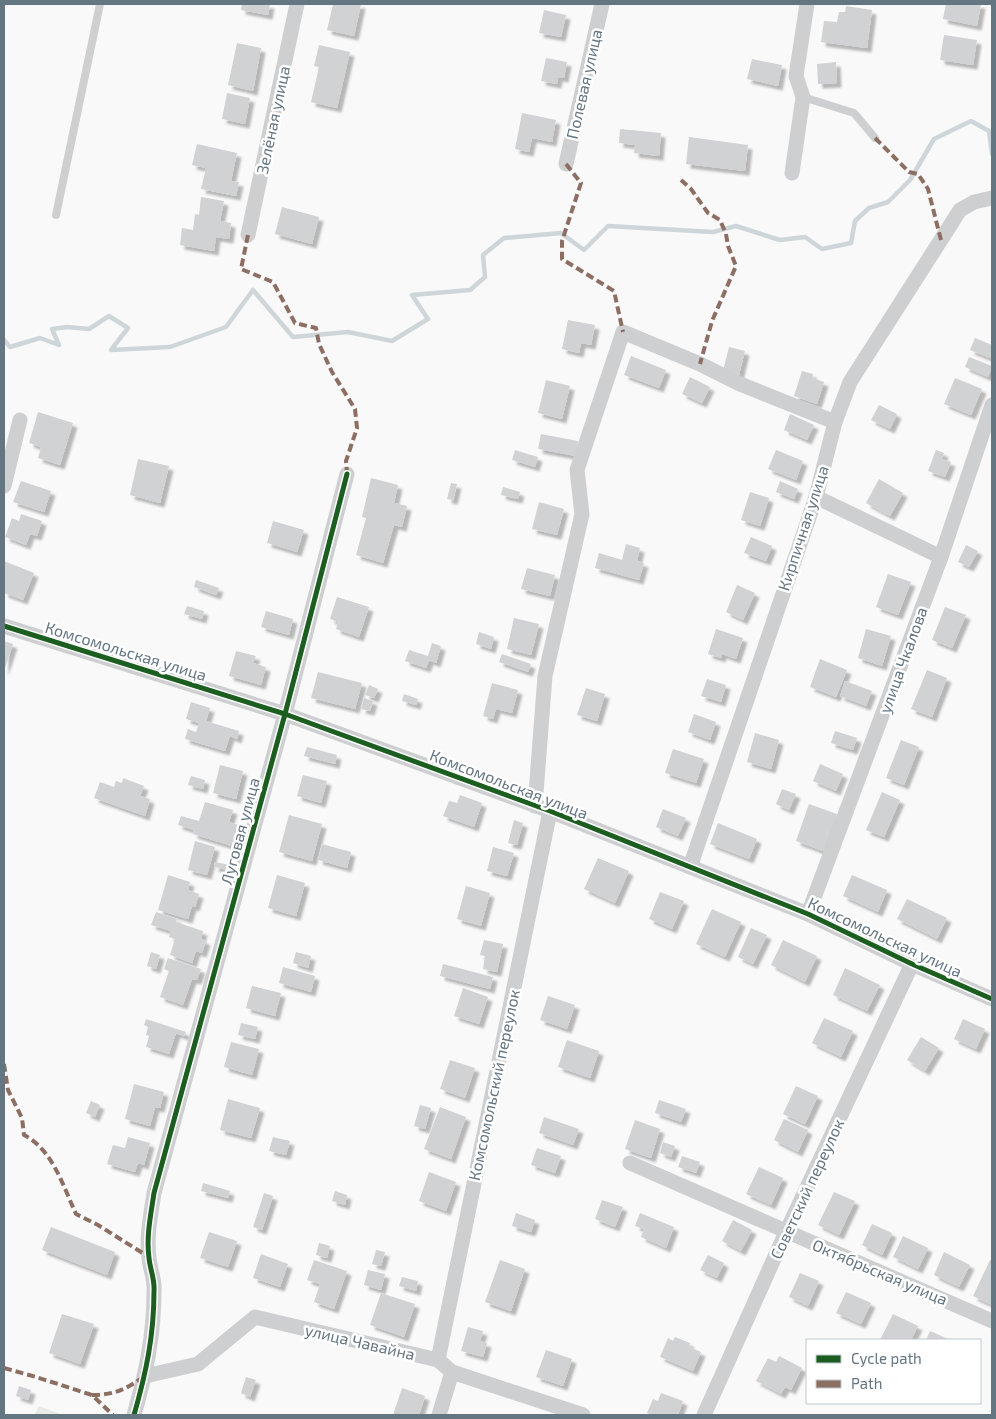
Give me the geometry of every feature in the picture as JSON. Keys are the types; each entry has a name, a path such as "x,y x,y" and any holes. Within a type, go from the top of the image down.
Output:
{"street":[{"name":"Зелёная улица","path":"248,235 298,4"},
{"name":"Полевая улица","path":"566,164 602,4"},
{"path":"792,173 803,97 796,76 807,4"},
{"name":"Кирпичная улица","path":"690,867 816,497 835,422 850,382 960,210 974,202 992,198"},
{"path":"535,806 545,676 582,514 577,470 623,332 700,364 740,384 835,422"},
{"name":"улица Чкалова","path":"808,914 941,556 992,405"},
{"path":"4,486 20,420"},
{"name":"Луговая улица","path":"134,1415 145,1376 152,1340 154,1289 148,1257 148,1241 154,1193 285,714 347,474"},
{"path":"816,497 941,556"},
{"name":"Комсомольская улица","path":"4,626 285,714 550,811 808,914 912,964 992,999"},
{"name":"Комсомольский переулок","path":"438,1360 550,811"},
{"name":"Советский переулок","path":"704,1415 786,1232 912,964"},
{"name":"Октябрьская улица","path":"630,1163 992,1320"},
{"name":"улица Чавайна","path":"145,1376 198,1364 255,1317 438,1360 452,1372 583,1415"},
{"path":"440,1415 452,1372"}],"lane":[{"path":"56,215 100,4"},
{"path":"803,97 854,113 875,138"}],"shaded area":[{"path":"39,1406 63,1415 34,1415"}],"building":[{"path":"242,4 270,4 268,15 241,10"},
{"path":"333,4 361,4 354,36 327,30"},
{"path":"946,4 981,4 977,26 943,19"},
{"path":"846,6 872,10 867,48 821,42 824,21 837,22 839,12 845,12"},
{"path":"544,10 566,15 561,37 539,33"},
{"path":"944,35 977,40 973,65 940,60"},
{"path":"237,43 261,48 253,91 228,85"},
{"path":"319,45 350,52 337,108 311,102 319,67 314,66"},
{"path":"546,58 567,62 564,78 558,77 557,84 541,81"},
{"path":"752,59 782,65 778,86 747,79"},
{"path":"836,62 837,83 818,84 817,64"},
{"path":"227,93 250,98 245,124 222,119"},
{"path":"522,113 556,120 552,142 532,138 529,152 515,149"},
{"path":"620,129 661,133 659,156 634,153 635,145 619,143"},
{"path":"689,137 748,145 745,171 686,164"},
{"path":"197,144 237,153 231,181 239,182 236,196 201,189 206,168 192,165"},
{"path":"201,197 224,201 220,221 231,223 229,239 216,237 214,251 180,245 182,228 193,230 195,214 199,215"},
{"path":"282,207 319,217 312,244 275,234"},
{"path":"568,320 595,325 591,345 581,343 579,353 562,349"},
{"path":"975,338 992,345 990,358 970,350"},
{"path":"729,347 745,351 739,375 723,371"},
{"path":"631,356 666,370 659,388 624,375"},
{"path":"969,357 992,366 988,377 965,367"},
{"path":"802,371 813,374 812,378 824,382 817,404 794,396"},
{"path":"690,377 710,387 702,403 682,394"},
{"path":"955,378 982,389 971,415 944,404"},
{"path":"546,380 570,386 562,419 538,413"},
{"path":"879,405 897,414 890,429 871,420"},
{"path":"38,412 73,423 60,465 38,458 41,447 29,443"},
{"path":"790,414 814,425 807,440 784,430"},
{"path":"541,434 578,441 576,456 538,449"},
{"path":"515,450 538,457 535,467 512,460"},
{"path":"776,450 803,461 796,480 768,469"},
{"path":"936,450 944,453 942,459 951,462 945,477 928,471"},
{"path":"138,459 169,466 160,503 130,495"},
{"path":"371,478 398,485 394,503 407,506 402,527 394,525 383,563 356,555 366,518 362,517"},
{"path":"879,479 903,493 890,516 866,503"},
{"path":"21,481 51,491 44,512 13,502"},
{"path":"780,481 798,489 794,499 776,492"},
{"path":"451,483 457,484 453,500 447,499"},
{"path":"503,487 520,492 518,499 501,495"},
{"path":"750,492 769,498 760,526 741,520"},
{"path":"539,502 564,509 557,535 532,529"},
{"path":"21,514 42,521 37,536 30,534 26,545 5,537 12,518 19,521"},
{"path":"273,521 304,530 297,552 267,543"},
{"path":"751,537 772,546 766,561 744,553"},
{"path":"626,544 640,548 637,561 644,563 639,580 595,568 599,553 622,560"},
{"path":"966,545 978,551 969,567 958,562"},
{"path":"4,561 34,573 23,600 4,593"},
{"path":"527,568 555,575 550,596 521,589"},
{"path":"888,574 911,582 898,615 876,607"},
{"path":"196,580 219,588 216,595 194,587"},
{"path":"737,585 755,593 743,620 726,612"},
{"path":"337,597 369,607 359,637 336,629 338,622 330,619"},
{"path":"187,606 204,611 202,619 184,614"},
{"path":"945,607 966,615 952,648 932,640"},
{"path":"266,611 293,619 289,635 261,627"},
{"path":"514,618 539,624 531,655 507,649"},
{"path":"716,629 743,638 736,659 722,654 721,658 708,654"},
{"path":"866,629 891,636 882,666 858,658"},
{"path":"479,632 494,637 491,649 476,644"},
{"path":"4,641 13,644 4,671"},
{"path":"432,643 441,646 436,663 429,660 426,668 405,661 409,650 428,656"},
{"path":"236,651 256,656 253,663 266,667 261,685 229,676"},
{"path":"502,654 531,664 528,672 499,662"},
{"path":"820,659 847,670 836,697 810,687"},
{"path":"927,670 947,678 932,717 911,709"},
{"path":"318,672 362,683 355,709 311,698"},
{"path":"707,679 726,685 721,702 701,696"},
{"path":"845,681 872,691 866,706 840,696"},
{"path":"492,683 518,690 512,713 496,709 493,719 483,716"},
{"path":"369,685 378,689 374,698 365,695"},
{"path":"586,688 605,694 597,721 577,715"},
{"path":"404,694 418,699 416,705 402,701"},
{"path":"364,698 373,701 370,711 361,709"},
{"path":"191,702 210,708 206,721 239,731 237,739 230,736 225,751 185,739 188,729 196,732 199,723 186,719"},
{"path":"694,714 716,722 710,740 688,732"},
{"path":"835,731 857,738 853,750 831,743"},
{"path":"755,733 779,740 771,769 747,762"},
{"path":"901,740 919,747 904,785 886,778"},
{"path":"307,747 337,755 335,764 304,756"},
{"path":"673,749 704,759 696,783 665,773"},
{"path":"820,764 843,774 836,791 813,781"},
{"path":"220,765 243,771 236,799 213,793"},
{"path":"303,775 327,781 321,803 297,796"},
{"path":"191,776 205,780 203,789 188,785"},
{"path":"123,778 144,786 140,796 150,799 145,816 94,798 100,782 114,787 116,781 122,783"},
{"path":"782,789 796,794 789,810 776,804"},
{"path":"882,792 900,800 884,837 866,830"},
{"path":"460,795 482,803 474,827 443,816 449,801 457,803"},
{"path":"205,802 233,810 229,822 242,826 235,847 193,834 194,830 178,825 181,816 199,821"},
{"path":"809,804 837,814 823,851 796,841"},
{"path":"663,809 686,818 678,836 656,827"},
{"path":"289,815 322,824 312,861 279,852"},
{"path":"514,820 523,823 517,845 508,843"},
{"path":"718,823 757,839 749,859 710,844"},
{"path":"195,841 215,847 207,875 188,870"},
{"path":"322,844 351,852 347,868 318,860"},
{"path":"493,847 514,853 507,876 487,871"},
{"path":"598,858 629,871 615,903 584,889"},
{"path":"215,862 230,865 228,870 214,867"},
{"path":"168,875 190,882 188,890 199,894 195,907 192,906 188,919 158,910"},
{"path":"277,875 305,883 296,916 268,908"},
{"path":"852,875 887,890 878,912 843,896"},
{"path":"466,886 490,893 481,926 457,919"},
{"path":"660,892 684,901 672,929 649,919"},
{"path":"907,899 947,918 937,939 897,919"},
{"path":"712,909 741,922 725,957 696,944"},
{"path":"156,912 177,919 176,922 203,931 201,939 206,941 202,953 196,951 192,963 170,955 175,939 169,937 171,931 151,925"},
{"path":"751,928 767,935 753,964 738,957"},
{"path":"484,940 503,944 497,972 483,969 485,956 480,955"},
{"path":"783,940 817,956 805,982 771,965"},
{"path":"151,952 160,955 156,969 147,966"},
{"path":"296,952 311,956 308,968 293,963"},
{"path":"168,958 201,969 197,980 192,979 183,1005 160,997 169,971 164,969"},
{"path":"443,964 493,977 490,989 440,976"},
{"path":"283,967 315,976 311,992 279,983"},
{"path":"845,968 880,985 867,1011 833,995"},
{"path":"252,986 281,993 275,1016 246,1008"},
{"path":"463,988 488,997 479,1024 454,1016"},
{"path":"548,996 575,1005 567,1029 540,1020"},
{"path":"824,1018 853,1031 841,1057 812,1043"},
{"path":"146,1019 186,1032 184,1036 176,1033 169,1054 146,1047 149,1036 146,1035 148,1027 144,1025"},
{"path":"963,1019 985,1029 976,1049 954,1039"},
{"path":"241,1023 258,1027 255,1039 238,1035"},
{"path":"921,1037 939,1048 925,1071 907,1060"},
{"path":"567,1040 599,1051 590,1078 558,1067"},
{"path":"231,1042 259,1049 252,1075 224,1067"},
{"path":"450,1060 475,1068 465,1098 440,1089"},
{"path":"134,1084 164,1092 160,1108 155,1107 150,1126 125,1119"},
{"path":"796,1086 818,1096 805,1124 783,1114"},
{"path":"228,1099 260,1108 251,1138 220,1130"},
{"path":"659,1100 686,1109 681,1122 655,1113"},
{"path":"91,1101 100,1105 95,1117 86,1113"},
{"path":"420,1105 431,1108 425,1129 414,1126"},
{"path":"440,1107 466,1117 451,1159 424,1149"},
{"path":"544,1117 579,1129 573,1145 539,1133"},
{"path":"784,1119 808,1130 798,1152 774,1140"},
{"path":"635,1120 660,1129 651,1158 625,1149"},
{"path":"128,1137 150,1143 144,1165 138,1163 135,1172 107,1164 113,1145 125,1148"},
{"path":"273,1137 290,1141 286,1155 269,1151"},
{"path":"663,1142 675,1146 671,1157 660,1153"},
{"path":"537,1148 561,1156 555,1173 531,1165"},
{"path":"682,1156 700,1162 696,1173 678,1167"},
{"path":"759,1167 783,1178 771,1205 746,1194"},
{"path":"429,1172 456,1182 446,1211 419,1201"},
{"path":"203,1183 230,1191 228,1198 201,1191"},
{"path":"335,1191 347,1195 345,1205 332,1201"},
{"path":"834,1192 855,1201 839,1235 818,1225"},
{"path":"264,1193 273,1196 262,1230 253,1227"},
{"path":"602,1200 623,1207 615,1227 595,1219"},
{"path":"516,1213 535,1220 531,1232 512,1226"},
{"path":"640,1213 674,1227 666,1248 641,1237 644,1229 635,1226"},
{"path":"733,1220 752,1230 741,1251 722,1241"},
{"path":"872,1224 892,1233 882,1255 862,1245"},
{"path":"51,1227 115,1252 107,1275 42,1250"},
{"path":"209,1232 237,1241 228,1267 200,1258"},
{"path":"903,1236 928,1248 918,1269 893,1257"},
{"path":"319,1243 330,1246 327,1258 316,1255"},
{"path":"376,1250 385,1252 381,1266 372,1264"},
{"path":"944,1252 970,1265 959,1287 934,1275"},
{"path":"261,1254 288,1264 280,1287 253,1278"},
{"path":"708,1255 724,1263 717,1278 700,1270"},
{"path":"314,1260 347,1271 334,1309 314,1302 320,1284 307,1280"},
{"path":"500,1260 525,1269 511,1311 485,1302"},
{"path":"990,1260 992,1261 992,1305 973,1296"},
{"path":"368,1270 385,1274 381,1290 364,1285"},
{"path":"800,1273 819,1281 808,1306 789,1297"},
{"path":"402,1277 418,1281 416,1291 399,1286"},
{"path":"846,1292 871,1303 861,1324 836,1313"},
{"path":"381,1293 415,1304 404,1337 370,1325"},
{"path":"62,1314 94,1324 80,1364 49,1353"},
{"path":"893,1314 918,1326 912,1339 880,1339"},
{"path":"468,1327 483,1331 480,1341 487,1343 483,1357 461,1351"},
{"path":"930,1331 948,1339 926,1339"},
{"path":"675,1337 690,1343 689,1347 701,1352 693,1371 660,1357 668,1338 673,1341"},
{"path":"546,1350 572,1359 563,1386 536,1377"},
{"path":"779,1356 802,1368 791,1390 785,1387 781,1394 756,1381 768,1358 776,1362"},
{"path":"246,1377 256,1380 250,1397 241,1393"},
{"path":"19,1386 31,1390 28,1400 16,1396"},
{"path":"402,1388 425,1396 419,1415 393,1415"},
{"path":"661,1393 683,1401 678,1415 653,1415 647,1413 653,1399 658,1401"}],"waterway":[{"path":"4,340 10,347 40,338 59,345 52,329 67,327 89,329 109,316 128,328 111,350 170,347 226,327 253,290 293,337 348,332 392,341 428,319 412,295 470,290 485,277 483,255 504,238 561,233 584,250 608,226 713,232 736,226 780,240 805,237 822,249 851,243 855,221 869,208 888,202 910,180 934,139 971,121 989,131 992,154"}],"marked path":[{"path":"875,138 909,172 918,174 928,189 941,240"},
{"path":"566,164 581,183 562,241 562,259 614,291 623,332"},
{"path":"681,180 691,189 708,213 720,220 736,266 712,321 700,364"},
{"path":"248,235 241,269 273,282 295,323 316,328 319,344 332,372 355,409 357,428 346,461 347,474"},
{"path":"4,1064 8,1090 22,1118 24,1135 43,1150 50,1159 76,1214 98,1225 149,1257"},
{"path":"4,1368 92,1395 113,1415"},
{"path":"92,1395 107,1394 120,1390 145,1376"}],"cycle path":[{"path":"134,1415 146,1369 153,1323 154,1287 148,1242 154,1193 285,714 347,474"},
{"path":"4,626 285,714 550,811 808,914 912,964 992,999"}]}
